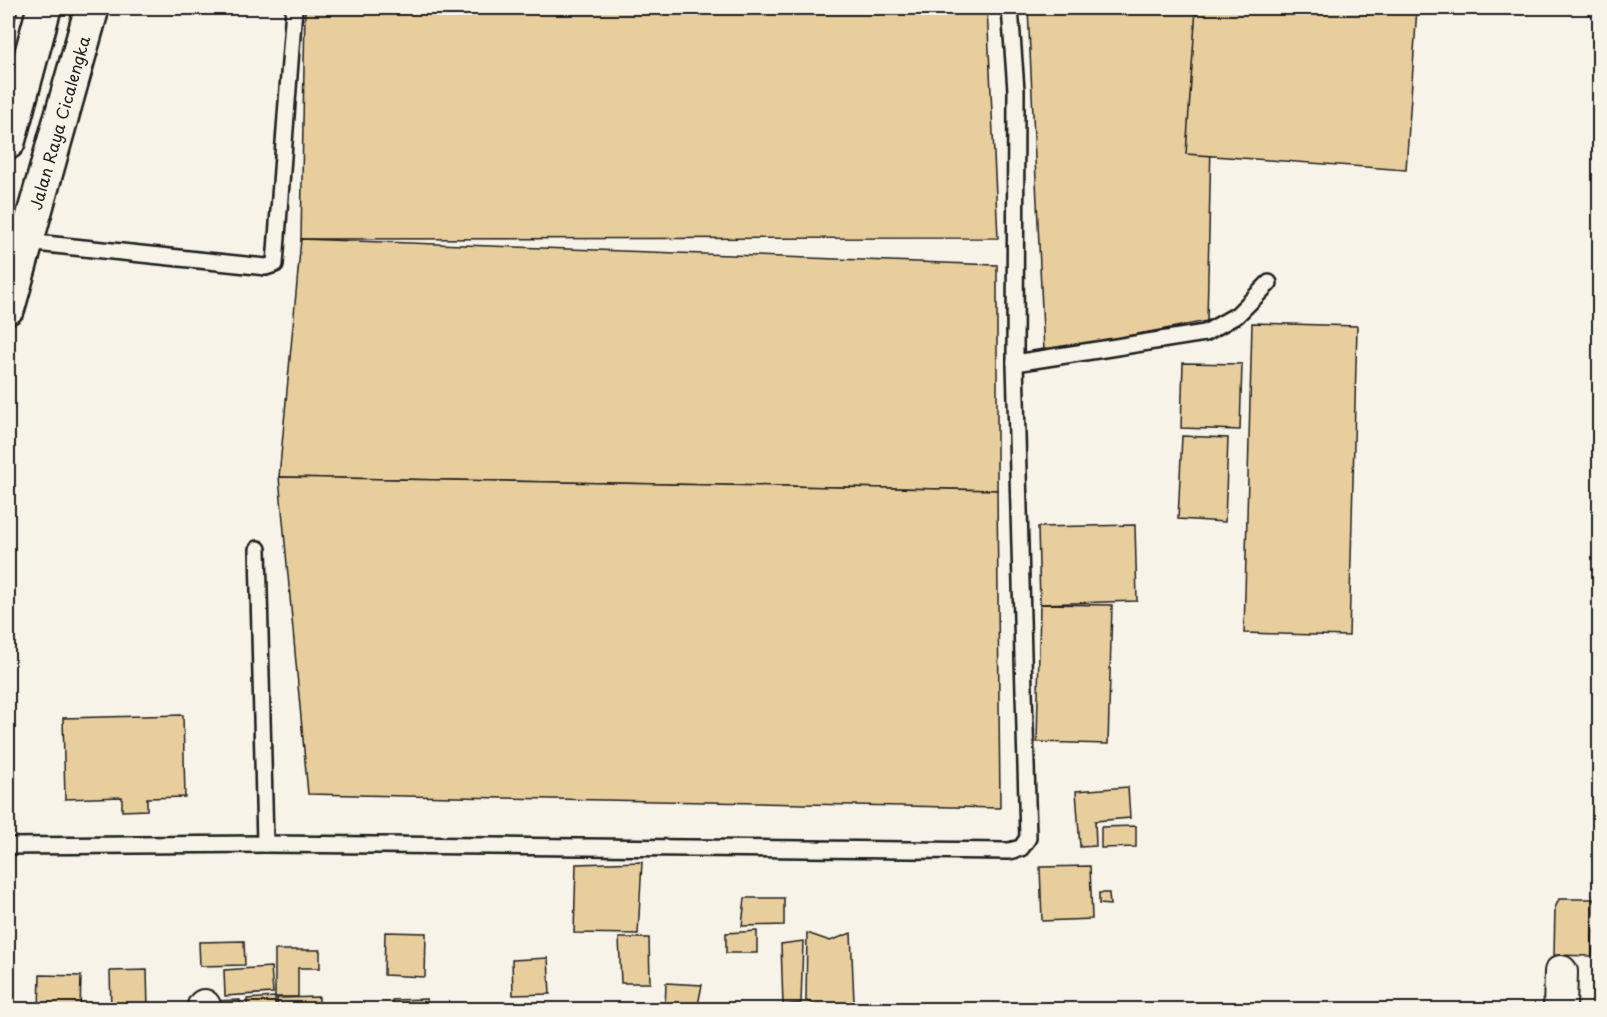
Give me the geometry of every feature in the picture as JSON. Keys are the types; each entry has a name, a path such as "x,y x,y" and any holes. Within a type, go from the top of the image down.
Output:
{"highway":[{"path":"8,142 44,8"},
{"name":"Jalan Raya Cicalengka","path":"8,307 92,8"}],"street":[{"path":"1560,1010 1561,972"}],"lane":[{"path":"26,242 266,267 275,264 294,8"},
{"path":"8,846 265,844 997,851 1021,848 1028,838 1015,363 1016,90 1010,8"},
{"path":"1015,363 1205,333 1237,315 1269,283"},
{"path":"258,549 265,844"}],"building":[{"path":"8,8 18,8 13,28 8,26"},
{"path":"305,8 987,8 998,238 301,239"},
{"path":"1028,8 1214,8 1207,321 1044,352"},
{"path":"1196,8 1417,8 1406,170 1186,154"},
{"path":"301,239 997,265 997,490 279,477"},
{"path":"1252,323 1357,326 1349,636 1244,633"},
{"path":"1183,363 1242,364 1240,430 1181,428"},
{"path":"1182,436 1228,438 1225,522 1178,519"},
{"path":"279,477 997,490 1000,808 308,794"},
{"path":"1135,525 1137,601 1040,604 1038,527"},
{"path":"1040,604 1112,605 1108,744 1037,742"},
{"path":"183,715 185,797 147,798 147,810 122,811 122,797 65,799 63,718"},
{"path":"1128,787 1130,818 1095,821 1096,846 1080,847 1076,791"},
{"path":"1136,826 1136,847 1101,848 1101,827"},
{"path":"642,862 638,934 574,933 576,864"},
{"path":"1090,866 1092,919 1042,921 1040,867"},
{"path":"1099,893 1109,893 1110,905 1099,904"},
{"path":"745,898 784,898 784,925 742,926"},
{"path":"1559,899 1593,899 1592,956 1554,955 1555,908"},
{"path":"757,931 757,953 726,953 726,933"},
{"path":"385,932 426,933 425,977 384,975"},
{"path":"807,933 830,941 851,933 854,1002 829,1009 806,1001"},
{"path":"619,938 649,938 650,983 621,983"},
{"path":"244,941 245,965 200,966 199,942"},
{"path":"803,941 801,1003 783,1005 781,944"},
{"path":"275,950 320,950 320,968 298,968 298,997 275,997"},
{"path":"548,958 550,994 513,995 512,960"},
{"path":"271,967 273,993 225,996 224,970"},
{"path":"147,970 148,1010 111,1010 110,971"},
{"path":"40,975 81,976 80,1010 39,1010"},
{"path":"666,983 702,985 697,1010 665,1009"},
{"path":"275,997 276,1010 247,1010 247,999"},
{"path":"319,997 319,1010 278,1010 277,998"},
{"path":"427,999 428,1010 392,1010 392,1000"},
{"path":"240,1000 240,1010 209,1010 209,1001"},
{"path":"616,1005 653,1007 653,1010 615,1010"},
{"path":"556,1006 576,1006 576,1010 556,1010"}]}
